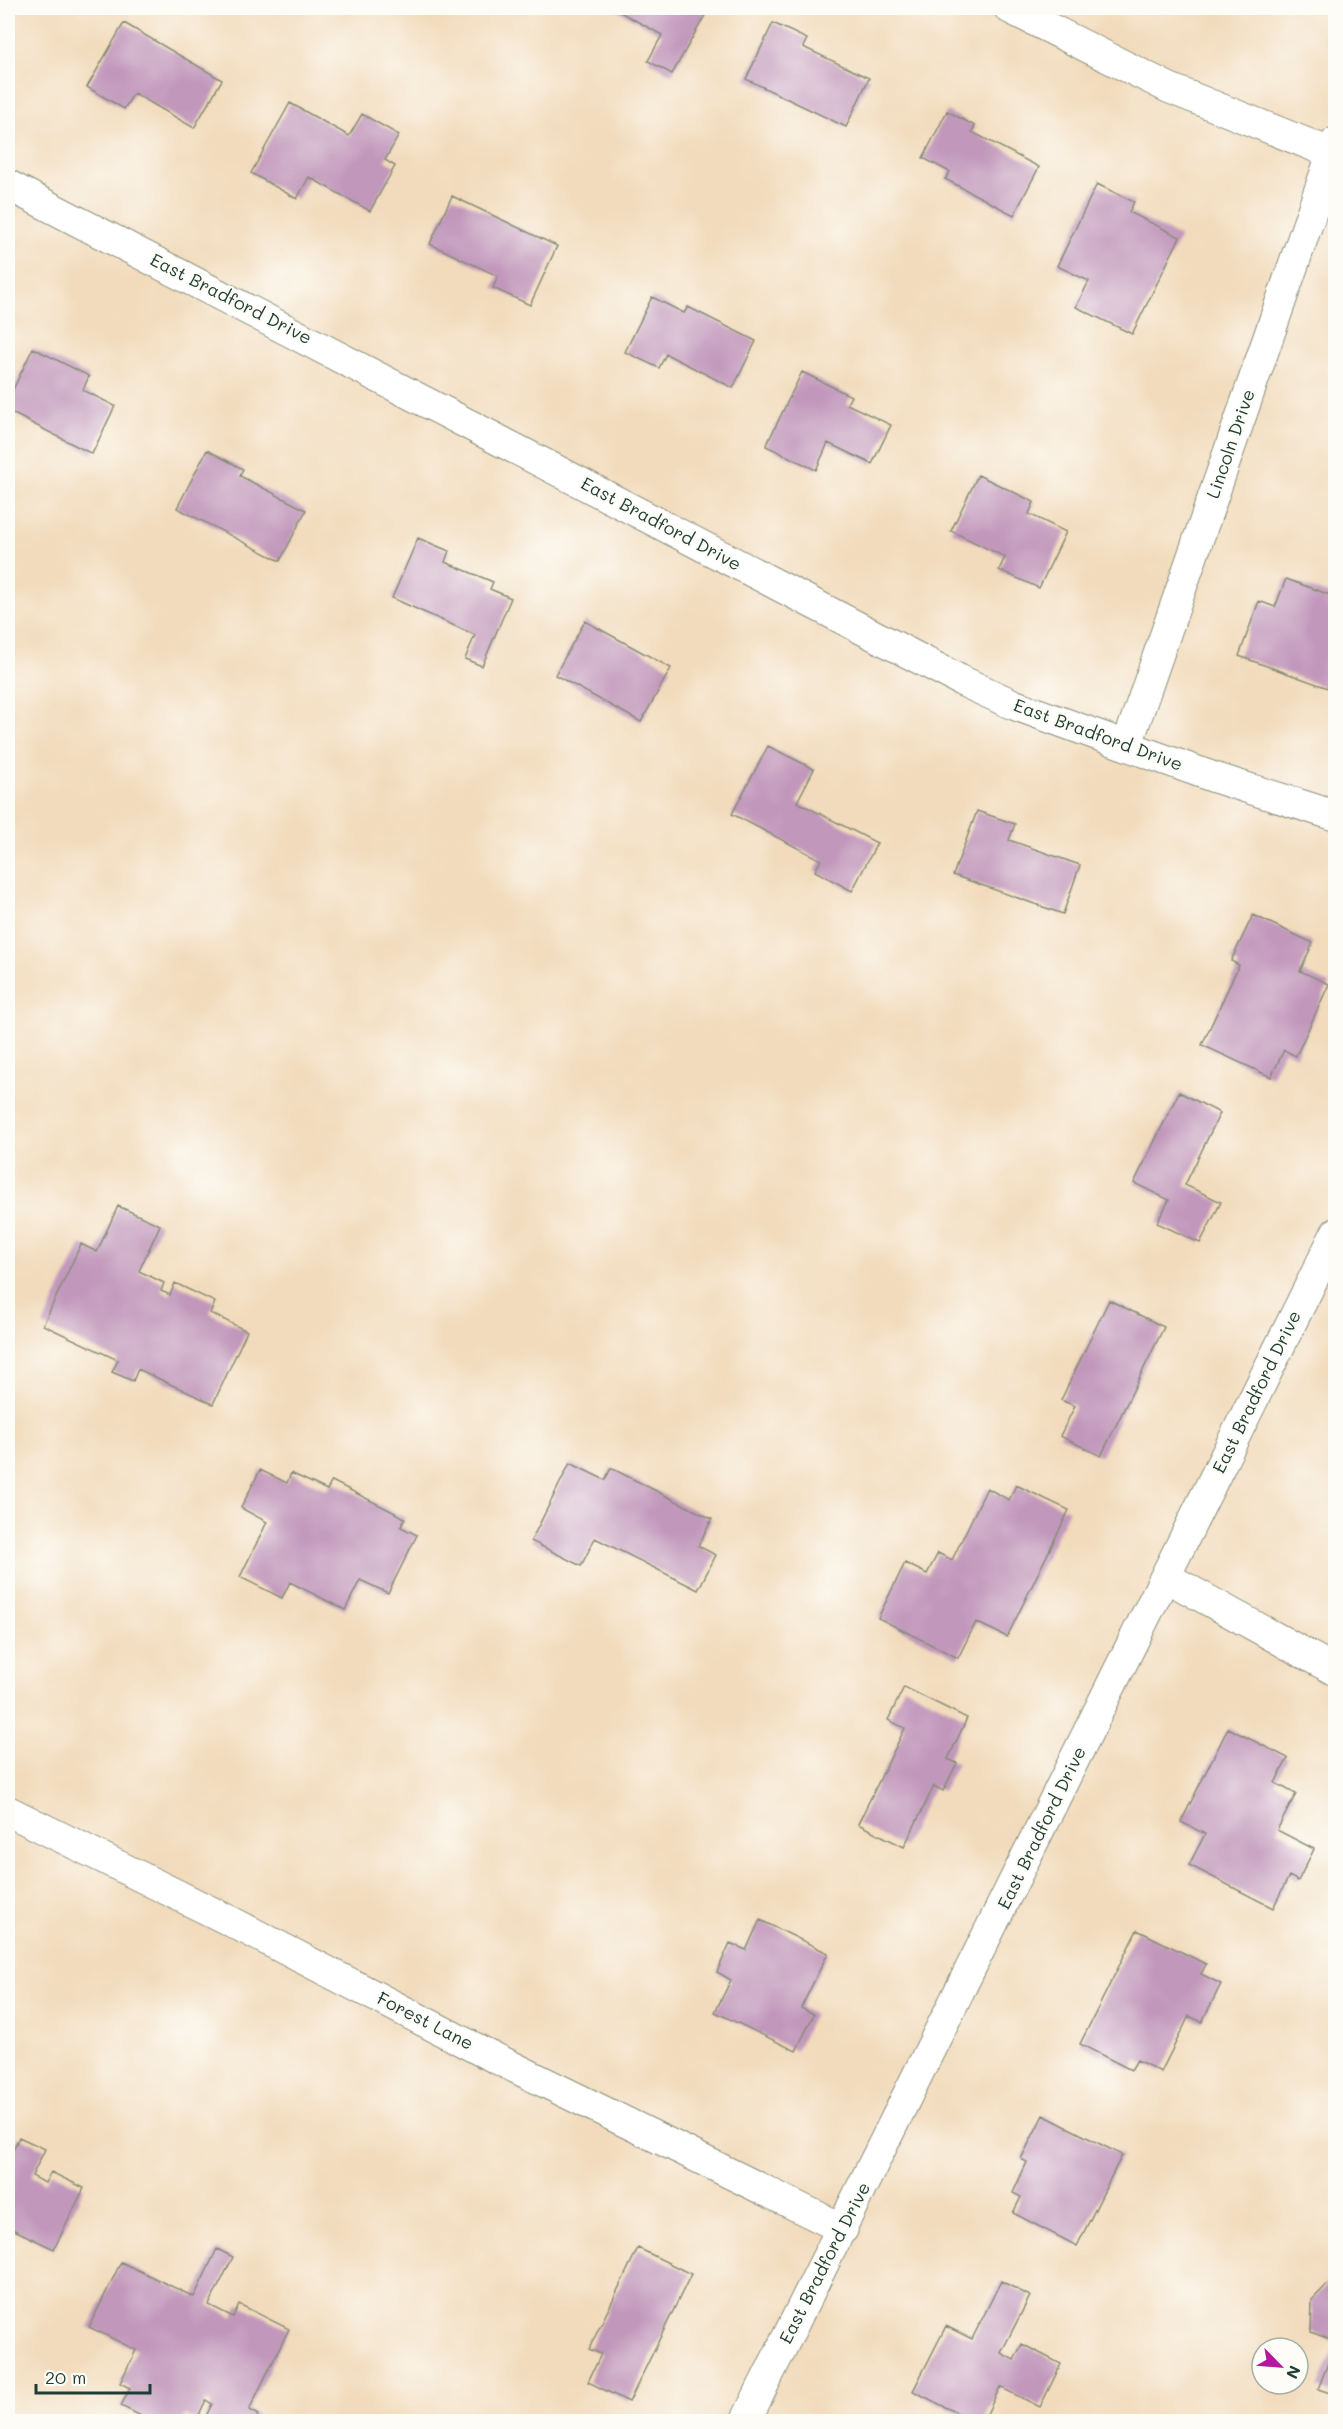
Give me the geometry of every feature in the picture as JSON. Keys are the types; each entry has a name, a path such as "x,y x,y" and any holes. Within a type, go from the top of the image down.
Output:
{"street":[{"path":"1009,8 1169,88 1334,150"},
{"name":"Lincoln Drive","path":"1127,745 1334,150"},
{"name":"East Bradford Drive","path":"8,185 962,681 1012,704 1213,777 1335,816"},
{"name":"East Bradford Drive","path":"745,2421 843,2229 1335,1233"},
{"path":"1166,1577 1335,1671"},
{"name":"Forest Lane","path":"8,1811 234,1923 494,2057 843,2229"}],"building":[{"path":"613,8 709,8 672,74 648,61 662,35"},
{"path":"124,23 222,80 194,128 134,93 124,109 87,87"},
{"path":"773,23 807,39 803,47 869,78 846,127 746,79"},
{"path":"290,103 349,136 362,114 399,135 385,160 395,166 370,211 309,177 297,199 251,173"},
{"path":"947,111 975,126 972,132 1039,167 1014,215 945,179 950,172 923,158"},
{"path":"1097,184 1134,202 1129,212 1180,237 1132,334 1076,307 1089,281 1057,266"},
{"path":"452,196 557,246 530,305 493,288 498,276 430,244"},
{"path":"652,297 684,313 688,307 756,341 733,388 666,354 659,368 625,352"},
{"path":"33,348 89,376 83,390 115,406 92,454 8,411 8,400"},
{"path":"802,372 851,396 847,404 891,425 872,464 828,443 816,470 766,446"},
{"path":"207,450 243,469 240,476 306,510 280,561 177,508"},
{"path":"978,475 1034,502 1029,514 1066,532 1039,588 999,570 1005,557 951,531"},
{"path":"418,538 449,551 445,562 493,582 490,589 511,598 482,666 465,659 475,635 392,598"},
{"path":"1286,579 1336,597 1336,691 1239,656 1259,601 1275,607"},
{"path":"585,621 671,668 641,722 555,675"},
{"path":"768,746 814,769 797,802 877,843 852,891 815,871 821,860 732,814"},
{"path":"977,811 1015,824 1009,840 1080,865 1063,914 953,875"},
{"path":"1253,915 1313,943 1300,971 1329,984 1296,1056 1284,1050 1271,1077 1202,1045 1239,965 1231,961"},
{"path":"1179,1092 1220,1113 1185,1185 1221,1202 1200,1243 1157,1223 1169,1200 1134,1183"},
{"path":"118,1206 160,1225 139,1271 164,1283 161,1291 170,1295 175,1283 215,1302 210,1313 247,1331 213,1404 138,1369 133,1381 112,1372 118,1360 43,1325 81,1244 97,1252"},
{"path":"1109,1300 1164,1327 1101,1456 1060,1436 1075,1406 1061,1400"},
{"path":"570,1463 605,1480 611,1468 712,1519 698,1546 716,1555 698,1590 595,1538 581,1566 531,1541"},
{"path":"260,1470 287,1483 291,1473 327,1490 332,1481 405,1518 401,1527 417,1535 388,1593 360,1580 345,1610 290,1582 282,1598 240,1577 267,1522 241,1508"},
{"path":"1016,1485 1069,1510 1007,1637 976,1622 958,1658 878,1618 905,1563 927,1574 938,1553 952,1560 987,1488 1009,1500"},
{"path":"904,1687 967,1718 948,1759 957,1763 943,1791 934,1786 904,1847 858,1824 905,1728 888,1720"},
{"path":"1228,1728 1288,1758 1275,1783 1296,1794 1277,1830 1314,1849 1298,1881 1289,1876 1273,1908 1189,1865 1205,1834 1181,1822"},
{"path":"760,1920 828,1953 801,2008 814,2014 796,2051 715,2012 731,1980 717,1972 730,1943 746,1950"},
{"path":"1137,1930 1206,1964 1201,1974 1221,1984 1202,2022 1189,2016 1161,2072 1137,2060 1131,2070 1080,2044"},
{"path":"1043,2115 1122,2155 1077,2246 1013,2213 1021,2197 1013,2193 1027,2162 1021,2159"},
{"path":"19,2137 45,2149 32,2176 45,2183 51,2172 84,2188 54,2249 8,2227 8,2161"},
{"path":"638,2248 691,2274 629,2402 588,2382 601,2354 589,2349"},
{"path":"217,2249 233,2257 209,2305 233,2317 239,2304 289,2329 249,2410 258,2415 254,2422 203,2422 212,2404 206,2400 196,2421 185,2415 182,2422 153,2422 121,2406 130,2388 120,2383 136,2350 89,2327 121,2262 194,2297"},
{"path":"1001,2281 1030,2296 1001,2353 1014,2360 1022,2344 1061,2364 1040,2407 1000,2387 983,2422 975,2422 913,2391 946,2326 972,2339"},
{"path":"1330,2281 1336,2283 1336,2342 1311,2332 1312,2300"},
{"path":"1336,2345 1336,2395 1318,2389"}]}
